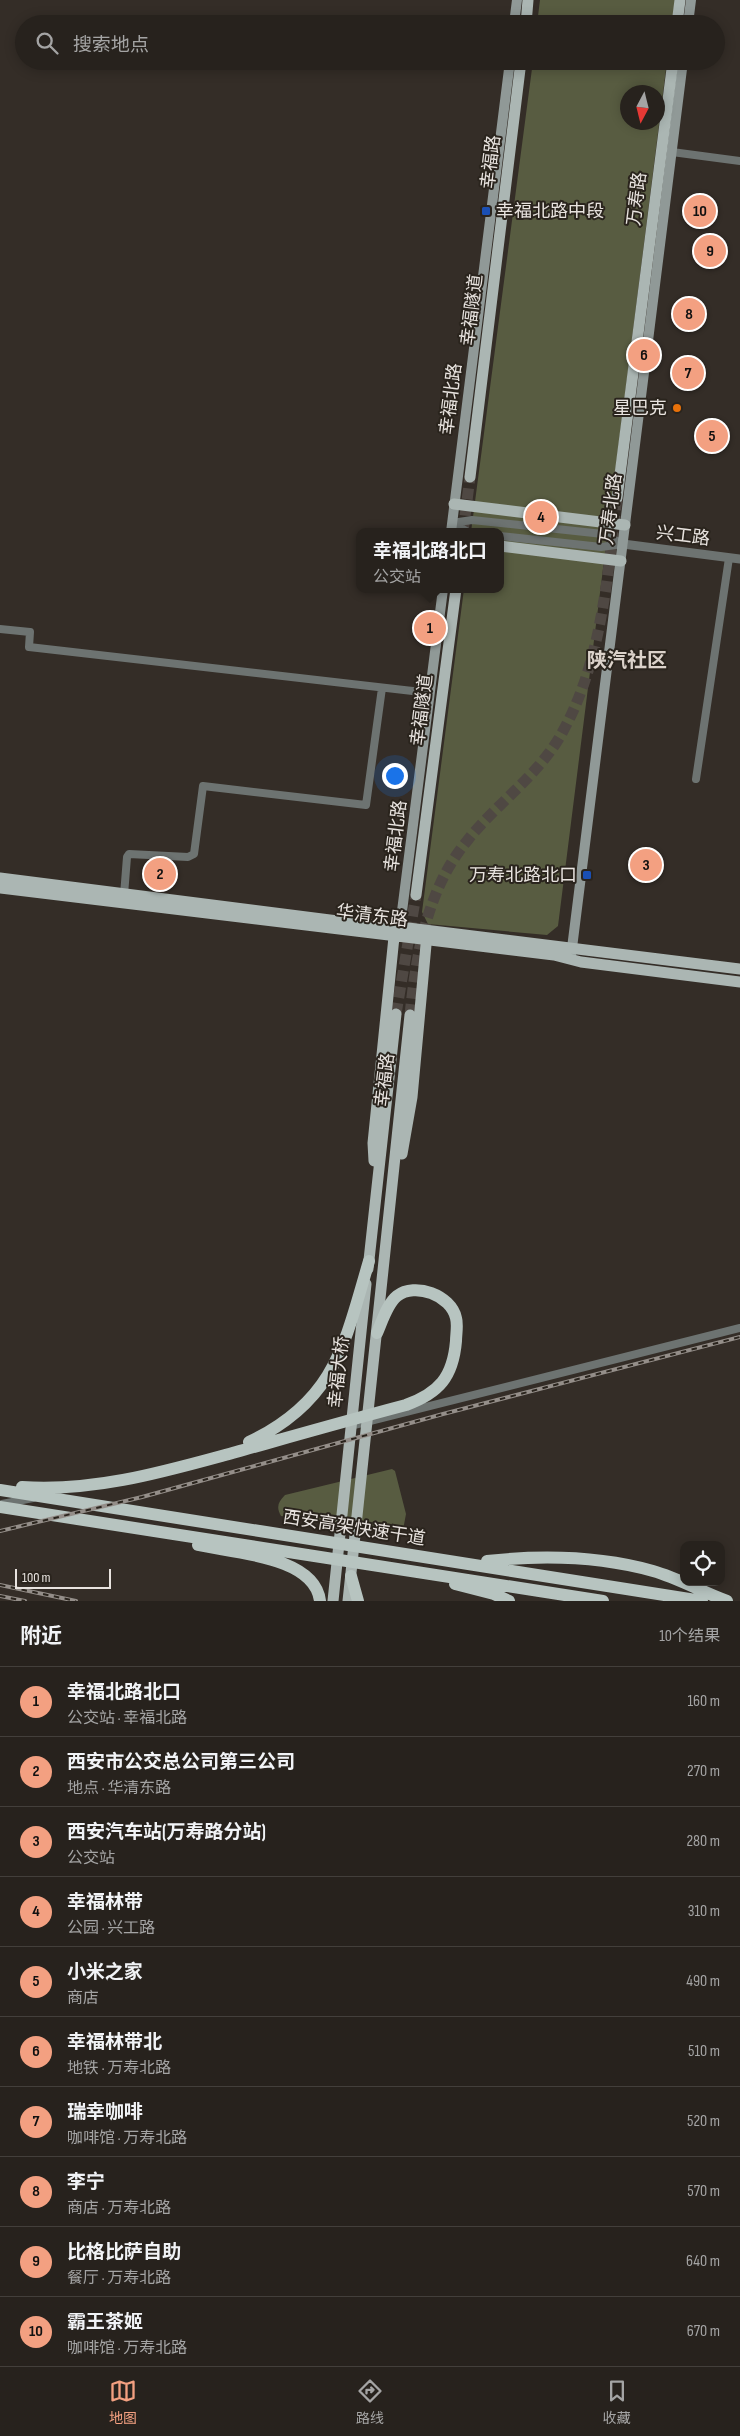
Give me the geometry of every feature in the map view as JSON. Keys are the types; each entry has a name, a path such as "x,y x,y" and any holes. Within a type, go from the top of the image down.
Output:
{"highway":[{"path":"220,1456 287,1422 323,1384 342,1348 369,1261"},
{"path":"0,1485 60,1488 89,1486 137,1478 406,1405 431,1394 439,1387 450,1369 455,1349 456,1318 450,1306 427,1292 416,1290 404,1292 392,1302 376,1333"},
{"name":"西安高架快速干道","path":"0,1490 702,1601"},
{"name":"西安高架快速干道","path":"0,1506 603,1601"},
{"path":"78,1519 280,1562 298,1570 311,1580 318,1591 320,1601"},
{"path":"469,1563 561,1556 654,1571 727,1601"},
{"path":"380,1565 494,1594 509,1601"},
{"path":"351,1576 358,1601"}],"main road":[{"path":"515,15 517,0"},
{"path":"527,15 528,0"},
{"path":"678,15 680,0"},
{"path":"689,15 690,0"},
{"name":"幸福北路","path":"452,527 509,70"},
{"name":"幸福路","path":"495,267 520,70"},
{"name":"万寿路","path":"617,498 671,70"},
{"name":"万寿北路","path":"571,954 682,70"},
{"path":"657,186 663,222"},
{"path":"488,228 503,203"},
{"name":"幸福隧道","path":"470,477 495,267"},
{"path":"454,504 625,525"},
{"path":"504,546 621,561"},
{"name":"幸福北路","path":"397,932 443,593"},
{"name":"幸福隧道","path":"416,895 455,593"},
{"name":"华清东路","path":"0,877 124,895 367,925 397,932"},
{"name":"华清东路","path":"0,888 427,935 554,955 571,954 740,969"},
{"path":"377,1145 397,932"},
{"path":"385,1251 396,1205 406,1124 412,1097 424,985 427,935"},
{"name":"华清东路","path":"571,954 740,982"},
{"name":"幸福路","path":"377,1145 396,1014"},
{"name":"幸福路","path":"395,1149 410,1015"},
{"name":"幸福大桥","path":"333,1601 377,1188 377,1145"},
{"name":"幸福大桥","path":"348,1601 395,1149"}],"street":[{"path":"672,152 740,161"},
{"name":"兴工路","path":"452,527 472,520 603,534 623,544"},
{"name":"兴工路","path":"504,536 601,547 623,544 740,559"},
{"path":"696,779 729,558"},
{"path":"0,629 30,632 29,647 430,693"},
{"path":"124,895 127,857 130,854 188,857 194,854 203,786 366,805 382,688"},
{"path":"297,1439 740,1328"},
{"path":"0,1506 78,1491"}],"green space":[{"path":"540,0 675,0 673,15 538,15"},
{"path":"532,70 666,70 664,85 620,85 620,130 658,130 558,926 547,935 428,924 422,912 463,593 504,593 504,528 472,528"},
{"path":"392,1469 395,1471 406,1514 403,1530 398,1532 281,1516 279,1513 278,1505 285,1495"}],"tunnel":[{"path":"464,528 470,477"},
{"path":"410,1015 420,946 433,901 442,880 453,860 478,827 529,776 553,748 575,706 586,677 601,618 617,498"},
{"path":"396,1014 416,895"}],"railway":[{"path":"0,1531 142,1497 443,1414 740,1337"},
{"path":"0,1585 76,1601"},
{"path":"0,1596 25,1601"}],"place":[{"name":"幸福北路中段","path":"486,211"},
{"name":"霸王茶姬","path":"700,211"},
{"name":"比格比萨自助","path":"710,251"},
{"name":"李宁","path":"689,314"},
{"name":"幸福林带北","path":"644,355"},
{"name":"瑞幸咖啡","path":"688,373"},
{"name":"星巴克","path":"677,408"},
{"name":"小米之家","path":"712,436"},
{"name":"幸福林带","path":"541,517"},
{"name":"幸福北路北口","path":"430,628"},
{"name":"西安汽车站(万寿路分站)","path":"646,865"},
{"name":"西安市公交总公司第三公司","path":"160,874"},
{"name":"万寿北路北口","path":"587,875"}],"district":[{"name":"陕汽社区","path":"627,661"}]}
